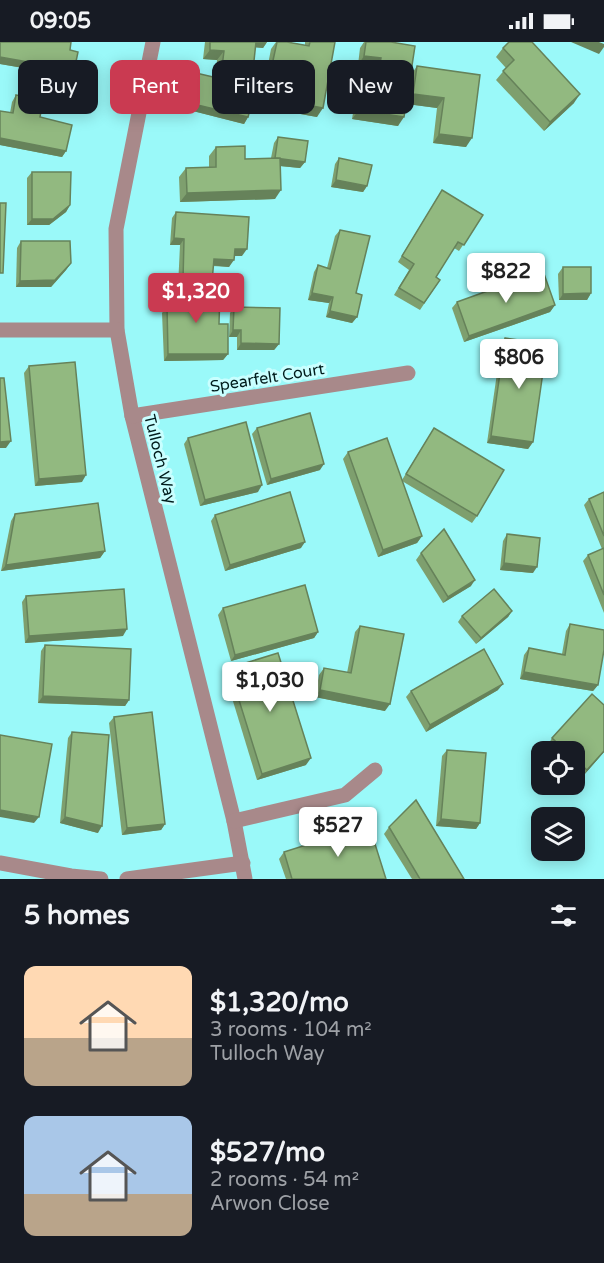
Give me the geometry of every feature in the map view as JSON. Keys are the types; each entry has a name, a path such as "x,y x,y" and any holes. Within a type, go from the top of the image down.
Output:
{"street":[{"name":"Tulloch Way","path":"153,42 116,229 117,330 132,416 234,821 245,879"},
{"path":"0,330 117,330"},
{"name":"Spearfelt Court","path":"132,416 408,373"},
{"path":"234,821 345,795 375,770"},
{"path":"0,863 101,879"},
{"path":"127,879 243,863"}],"building":[{"path":"0,42 71,42 70,50 78,52 76,60 18,60 0,57"},
{"path":"210,42 256,42 254,60 223,60 224,51 210,50"},
{"path":"277,42 309,46 310,42 335,42 332,60 327,60 327,86 323,108 315,106 315,60 273,60"},
{"path":"366,42 391,42 415,46 413,60 381,60 381,58 364,56"},
{"path":"509,42 532,42 580,94 550,122 503,71 514,60 503,48"},
{"path":"417,66 480,75 472,138 439,134 444,98 414,94"},
{"path":"200,74 212,77 212,108 200,106"},
{"path":"16,95 18,95 18,114 41,114 40,117 72,125 66,151 0,138 0,111 13,113"},
{"path":"385,114 404,114 404,117"},
{"path":"278,137 308,141 305,162 275,158"},
{"path":"245,146 245,159 280,158 281,190 187,193 186,168 216,167 216,147"},
{"path":"339,158 372,165 367,186 336,180"},
{"path":"32,172 71,172 70,205 53,219 32,219"},
{"path":"442,190 483,215 464,245 458,242 436,277 440,280 424,303 399,288 414,264 402,256"},
{"path":"0,203 6,203 3,273 0,273"},
{"path":"176,212 249,217 247,249 235,249 234,260 214,259 212,282 183,280 184,239 174,238"},
{"path":"340,230 370,236 356,293 362,295 357,317 330,311 333,297 312,293 318,265 330,269"},
{"path":"21,241 70,241 71,263 55,280 20,281"},
{"path":"563,267 591,267 591,293 563,294"},
{"path":"543,271 555,305 469,336 457,302"},
{"path":"175,291 220,291 219,324 228,324 228,354 168,354 167,306 174,306"},
{"path":"234,307 280,308 279,344 241,343 241,330 233,330"},
{"path":"505,338 547,344 533,442 491,436"},
{"path":"75,362 86,475 39,479 29,366"},
{"path":"0,378 4,378 11,441 0,442"},
{"path":"310,413 324,464 271,479 257,428"},
{"path":"246,422 262,485 205,500 188,438"},
{"path":"434,428 504,470 477,516 406,474"},
{"path":"387,438 422,536 383,550 348,452"},
{"path":"290,492 305,542 230,565 215,515"},
{"path":"604,492 604,536 589,499"},
{"path":"98,503 105,551 6,565 15,514"},
{"path":"444,529 475,580 448,597 421,553"},
{"path":"507,534 540,538 537,567 504,563"},
{"path":"604,548 604,595 588,555"},
{"path":"305,585 318,632 235,655 223,608"},
{"path":"124,589 127,629 29,636 26,596"},
{"path":"494,589 512,611 481,638 462,616"},
{"path":"570,624 604,630 604,650 598,685 524,672 529,648 565,655"},
{"path":"360,626 404,634 390,704 320,690 324,668 351,673"},
{"path":"45,645 131,649 129,700 43,696"},
{"path":"484,649 503,684 430,725 411,691"},
{"path":"278,653 311,758 262,774 229,668"},
{"path":"592,694 604,705 604,751 587,770 585,768 585,741 555,741 552,738"},
{"path":"152,712 165,824 127,828 114,717"},
{"path":"72,732 109,735 102,826 65,817"},
{"path":"0,735 52,744 39,817 0,810"},
{"path":"447,750 486,753 480,823 441,819"},
{"path":"416,800 464,879 420,879 389,827"},
{"path":"369,825 386,879 292,879 284,852"}]}
